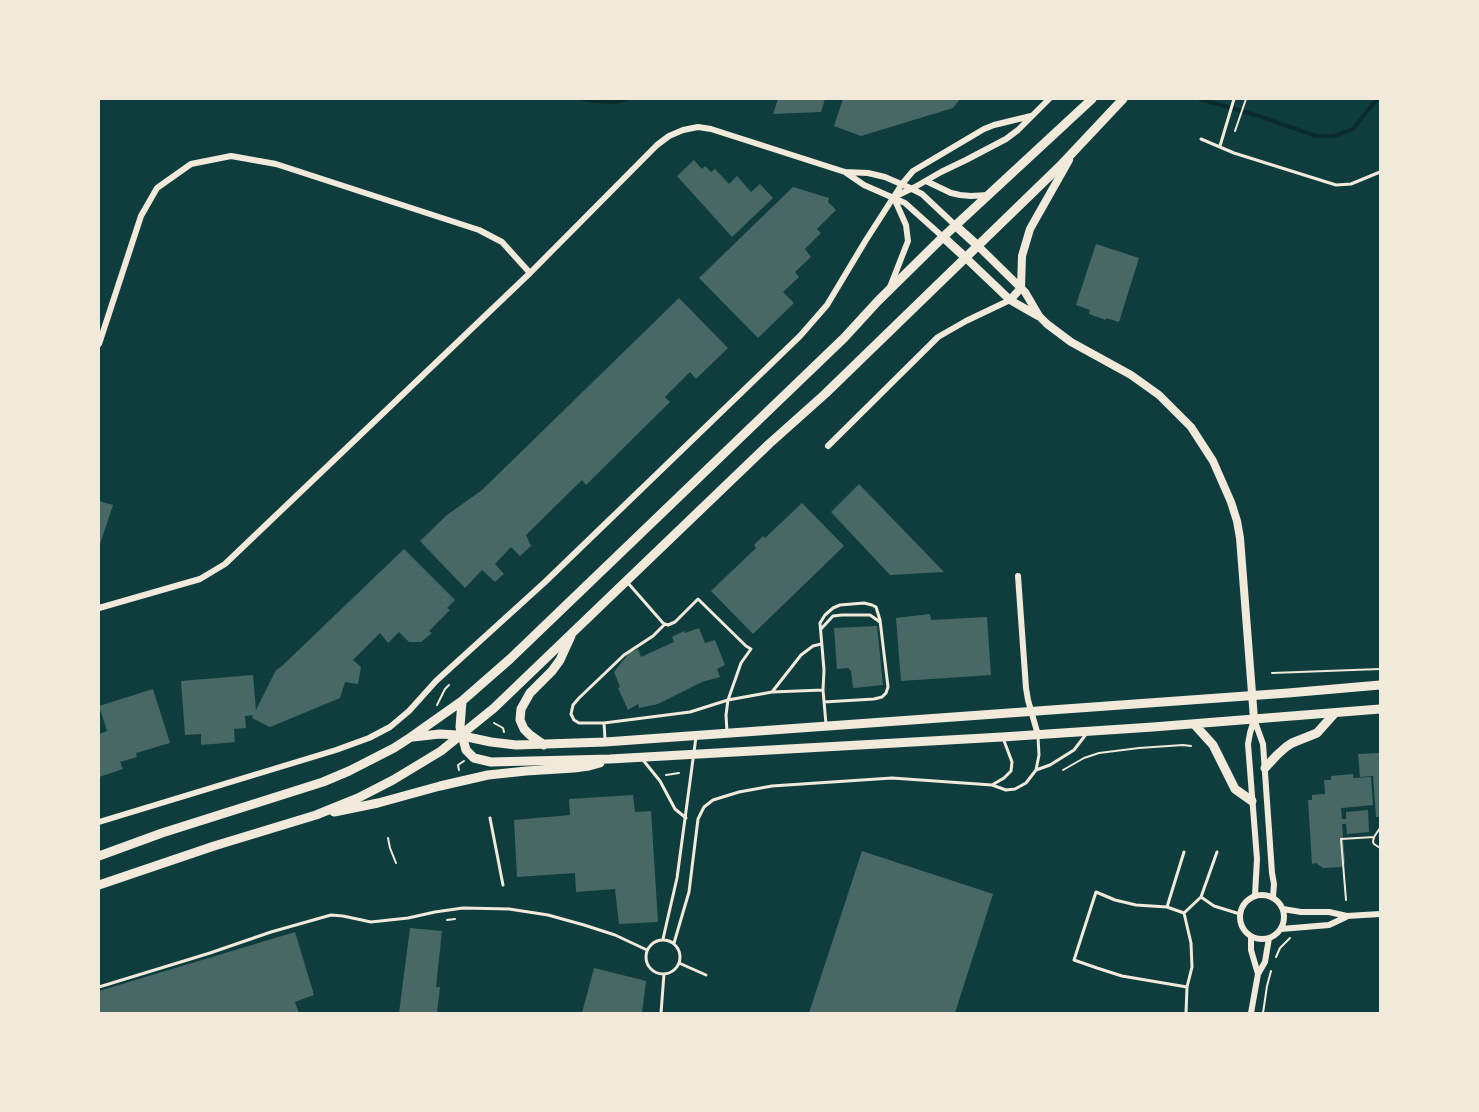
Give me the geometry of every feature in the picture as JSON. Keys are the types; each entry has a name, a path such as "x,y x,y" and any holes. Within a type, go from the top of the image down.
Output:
{"main road":[{"path":"99,856 171,830 323,782 370,760 411,737 462,701 561,610 844,338 943,237 1092,99"},
{"path":"99,885 214,846 316,815 358,798 426,761 461,735 494,708 825,394 966,258 1123,99"},
{"path":"956,226 978,246"},
{"path":"943,237 966,258"},
{"path":"544,745 524,729 520,720 521,709 530,693 560,660 572,633"},
{"path":"411,737 461,735 506,745 605,742 1380,685"},
{"path":"462,701 461,735 465,748 476,759 485,761 610,759 1038,735 1380,709"},
{"path":"1265,768 1286,747 1317,733 1334,714"},
{"path":"1194,724 1213,745 1235,789 1252,801"},
{"path":"316,815 370,805 488,775 583,767 610,759"}],"street":[{"path":"894,198 1006,139 1049,99"},
{"path":"99,822 336,750 369,738 390,727 436,681 545,582 800,336 827,305 902,184 914,171 978,132 1031,116"},
{"path":"99,608 200,579 225,564 530,273 657,145 669,136 698,127 711,129 844,172 873,174 913,189 956,226"},
{"path":"828,446 938,337 1010,300 1021,288 1022,256 1030,229 1074,151"},
{"path":"99,344 141,216 157,188 191,164 231,156 276,164 479,230 502,242 530,273"},
{"path":"844,172 864,185 912,208 943,237"},
{"path":"926,181 957,195 988,195"},
{"path":"889,290 908,241 906,225 894,198"},
{"path":"978,246 1029,297 1039,316"},
{"path":"966,258 1010,300 1039,316 1065,338 1131,375 1159,395 1191,427 1214,461 1231,502 1242,557 1254,719 1263,744 1274,884 1273,897"},
{"path":"1018,576 1025,682 1038,735"},
{"path":"1254,719 1248,739 1257,859 1256,895"},
{"path":"1256,895 1273,897 1278,900 1283,909 1285,916 1281,929 1269,938 1251,937 1242,927 1240,914 1245,902 1256,895"},
{"path":"1283,909 1301,912 1329,912 1347,916 1380,914"},
{"path":"1281,929 1329,925 1347,916"},
{"path":"1251,937 1251,950 1258,974"},
{"path":"1251,1013 1258,974 1265,962 1269,938"}],"lane":[{"path":"1220,146 1233,101"},
{"path":"1202,139 1234,153 1336,185 1351,184 1380,172"},
{"path":"626,581 663,623 668,625 675,622 698,599 751,649 741,663 728,700 727,734"},
{"path":"824,702 874,699 886,693 888,687 880,622 876,608 872,605 864,603 840,605 825,615 820,623 819,630 824,670 823,690 824,702 826,726"},
{"path":"819,630 833,616 870,615 880,622"},
{"path":"665,624 653,636 624,655 573,705 571,714 574,720 579,723 604,723 690,712 728,700 772,692 823,690"},
{"path":"772,692 801,655 813,646 821,644"},
{"path":"604,723 605,742"},
{"path":"1036,770 1050,765 1074,750 1088,732"},
{"path":"674,943 689,892 697,827 704,807 713,800 772,786 892,778 992,785 1006,790 1015,789 1026,783 1036,770 1039,755 1038,735"},
{"path":"663,939 677,878 697,736"},
{"path":"992,785 1005,778 1011,771 1012,762 1002,737"},
{"path":"640,757 660,781 675,809 686,818"},
{"path":"490,818 503,885"},
{"path":"1167,907 1185,852"},
{"path":"1184,913 1201,897 1217,852"},
{"path":"1184,913 1167,907 1136,905 1115,900 1096,892 1074,960 1122,976 1186,987"},
{"path":"1201,897 1214,906 1240,914"},
{"path":"99,987 331,915 372,922 463,908 509,909 548,915 594,928 647,950"},
{"path":"1184,913 1191,943 1192,967 1186,987 1186,1013"},
{"path":"663,939 674,943 680,958 673,970 664,974 649,967 646,956 647,950 654,942 663,939"},
{"path":"679,963 706,975"},
{"path":"660,1013 664,974"}],"path":[{"path":"1235,131 1246,99"},
{"path":"1272,674 1380,669"},
{"path":"493,723 503,728 505,731 502,734"},
{"path":"1063,770 1084,758 1099,753 1148,747 1191,746"},
{"path":"459,770 458,765 464,761"},
{"path":"666,775 679,773"},
{"path":"1380,828 1374,837 1374,844 1380,848"},
{"path":"1346,900 1341,839 1374,837"},
{"path":"388,838 396,863"},
{"path":"1276,957 1280,948 1292,937"},
{"path":"1263,1013 1273,966"}],"building":[{"path":"778,99 825,99 821,112 773,114"},
{"path":"843,99 960,99 953,108 861,136 834,126"},
{"path":"694,160 702,169 705,166 711,172 715,169 729,184 737,176 751,192 760,184 773,198 732,237 677,176"},
{"path":"793,187 829,198 828,202 836,210 817,229 821,233 805,249 811,257 795,272 799,277 783,292 794,303 758,338 699,278"},
{"path":"1096,244 1139,258 1119,322 1089,314 1090,310 1076,305"},
{"path":"679,298 728,348 696,379 690,372 665,397 670,402 586,485 582,480 526,535 531,546 520,556 511,547 495,564 504,574 495,582 482,570 465,588 420,541 447,515 482,490"},
{"path":"859,484 944,572 890,575 831,512"},
{"path":"99,501 113,505 99,547"},
{"path":"802,503 844,546 753,634 711,591 756,548 754,545 763,536 765,538"},
{"path":"404,549 455,600 447,608 450,610 429,631 432,633 421,642 409,642 399,632 388,643 380,633 353,660 361,667 358,684 345,682 340,698 270,727 252,718 253,715 245,716 246,728 234,729 235,742 201,745 201,734 185,735 181,681 253,675 256,710 276,670"},
{"path":"930,614 931,620 987,617 991,675 901,681 896,618"},
{"path":"877,626 883,685 853,688 851,671 848,668 837,669 834,628"},
{"path":"699,628 705,643 715,640 725,665 717,669 720,677 702,682 658,704 639,708 638,704 628,710 614,672 629,653 638,649 641,657 674,642 672,637 684,631 685,633"},
{"path":"153,689 170,743 136,753 137,757 120,762 123,769 99,777 99,734 107,731 99,706"},
{"path":"1380,753 1380,817 1376,817 1373,776 1360,777 1358,754"},
{"path":"1353,774 1353,778 1371,777 1373,805 1341,808 1342,819 1346,819 1346,812 1368,810 1369,832 1347,834 1346,824 1342,824 1345,863 1341,867 1323,868 1316,863 1312,864 1308,800 1312,800 1312,795 1325,794 1324,780 1331,780 1331,776"},
{"path":"633,795 635,812 651,811 658,922 619,924 615,889 576,892 575,873 517,877 514,820 570,815 569,799"},
{"path":"862,851 993,894 955,1013 809,1013"},
{"path":"410,928 442,931 436,987 440,987 437,1013 399,1013"},
{"path":"295,932 314,995 295,1002 299,1013 99,1013 99,991"},
{"path":"594,968 646,981 642,1013 582,1013"}],"waterway":[{"path":"583,99 615,102 626,99"},
{"path":"1200,99 1316,136 1334,136 1353,129 1377,99"}]}
